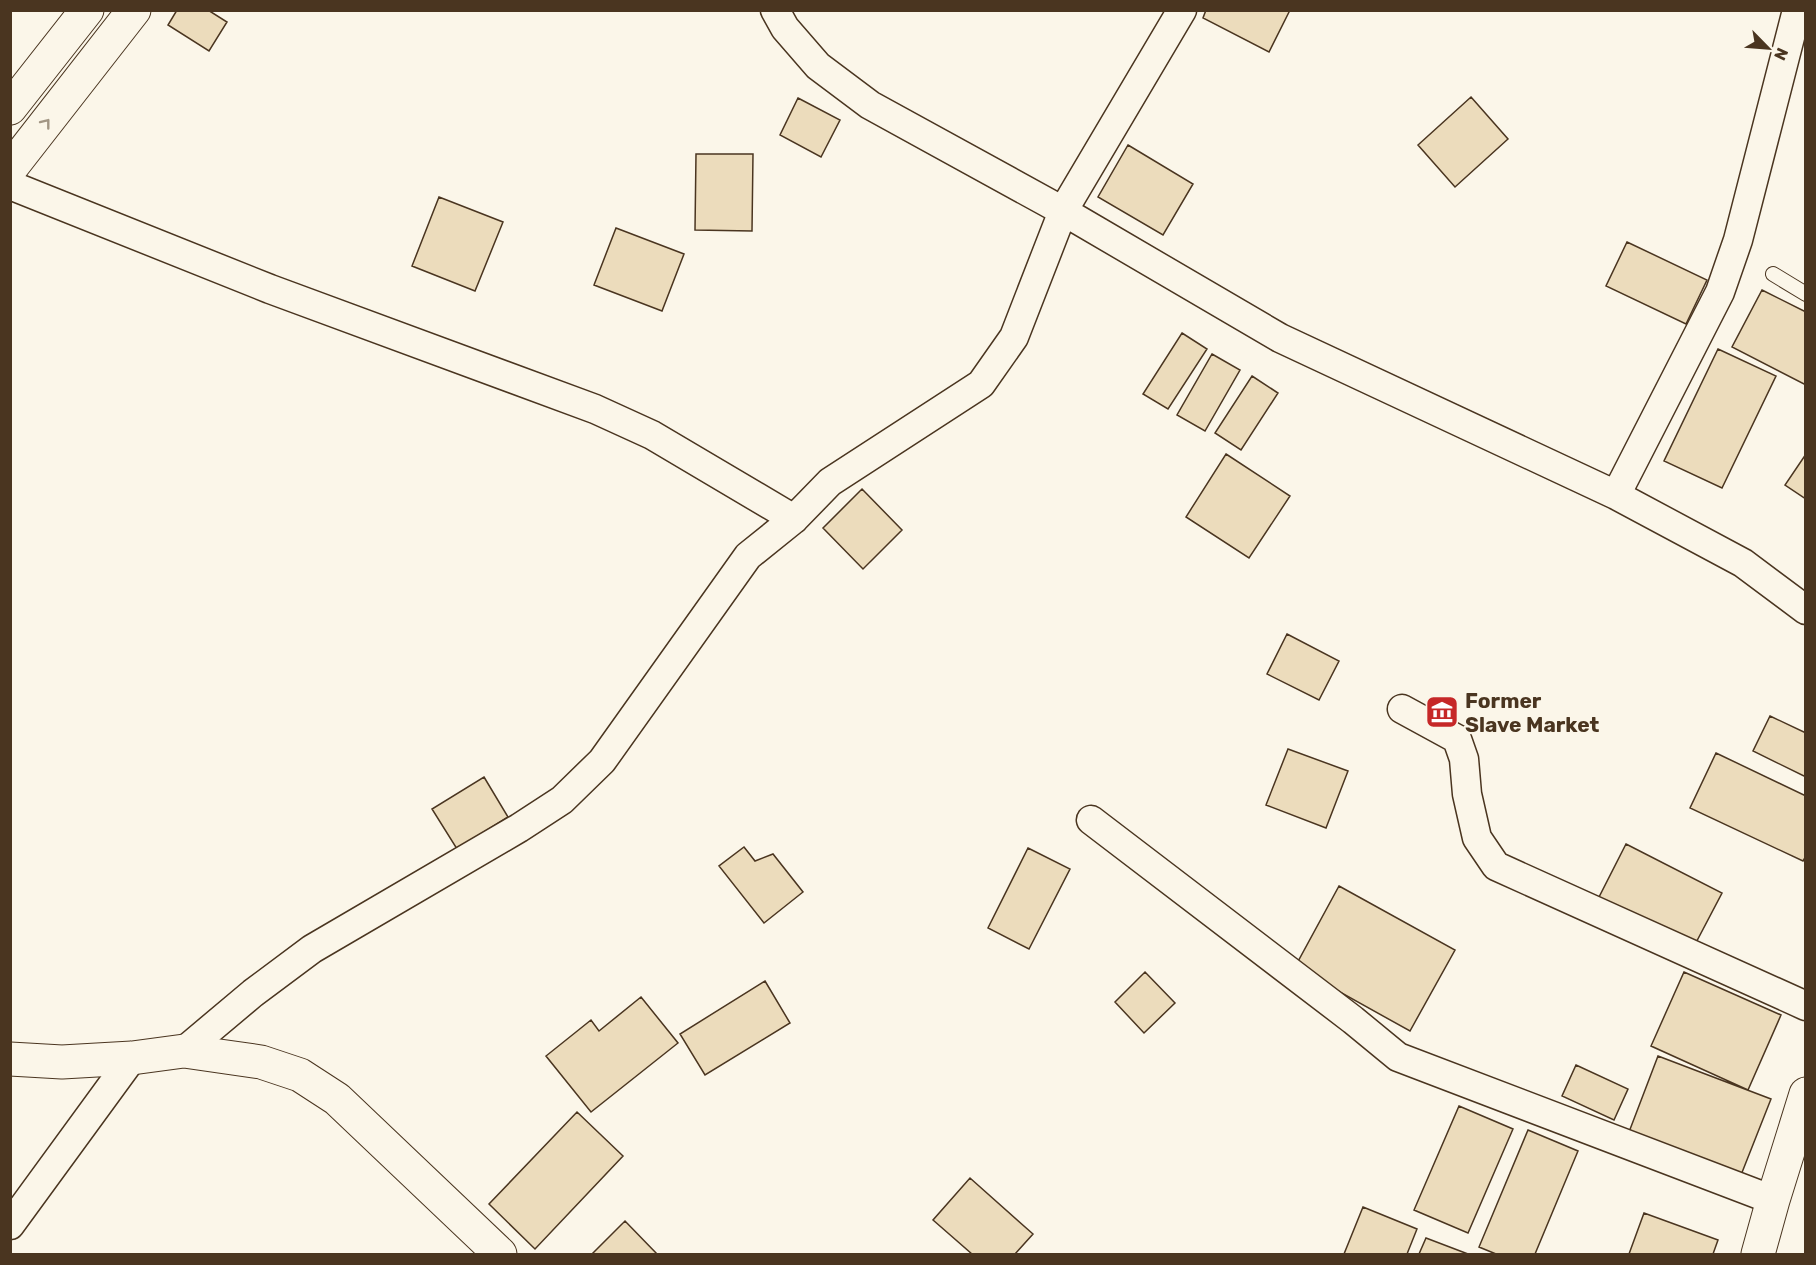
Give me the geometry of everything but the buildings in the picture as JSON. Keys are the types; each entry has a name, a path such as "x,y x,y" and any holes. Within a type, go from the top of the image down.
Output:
{"street":[{"path":"10,108 87,10"},
{"path":"10,169 134,10"},
{"path":"775,10 784,28 818,66 870,105 1063,211 1280,338 1616,495 1743,563 1806,610"},
{"path":"184,1051 253,993 312,949 519,828 562,800 602,761 748,556 794,519 830,482 981,384 1014,337 1063,211 1182,10"},
{"path":"1616,495 1720,292 1738,240 1797,10"},
{"path":"10,185 270,289 595,409 652,435 794,519"},
{"path":"1402,710 1457,739 1464,759 1467,794 1477,838 1496,866 1806,1006"},
{"path":"1091,820 1398,1057 1773,1200"},
{"path":"10,1059 62,1062 132,1058 184,1051 261,1062 300,1076 337,1099 500,1254"},
{"path":"10,1225 132,1058"},
{"path":"1758,1254 1806,1095"}],"lane":[{"path":"1773,274 1806,294"}],"place":[{"name":"Former Slave Market","path":"1442,712"}]}
